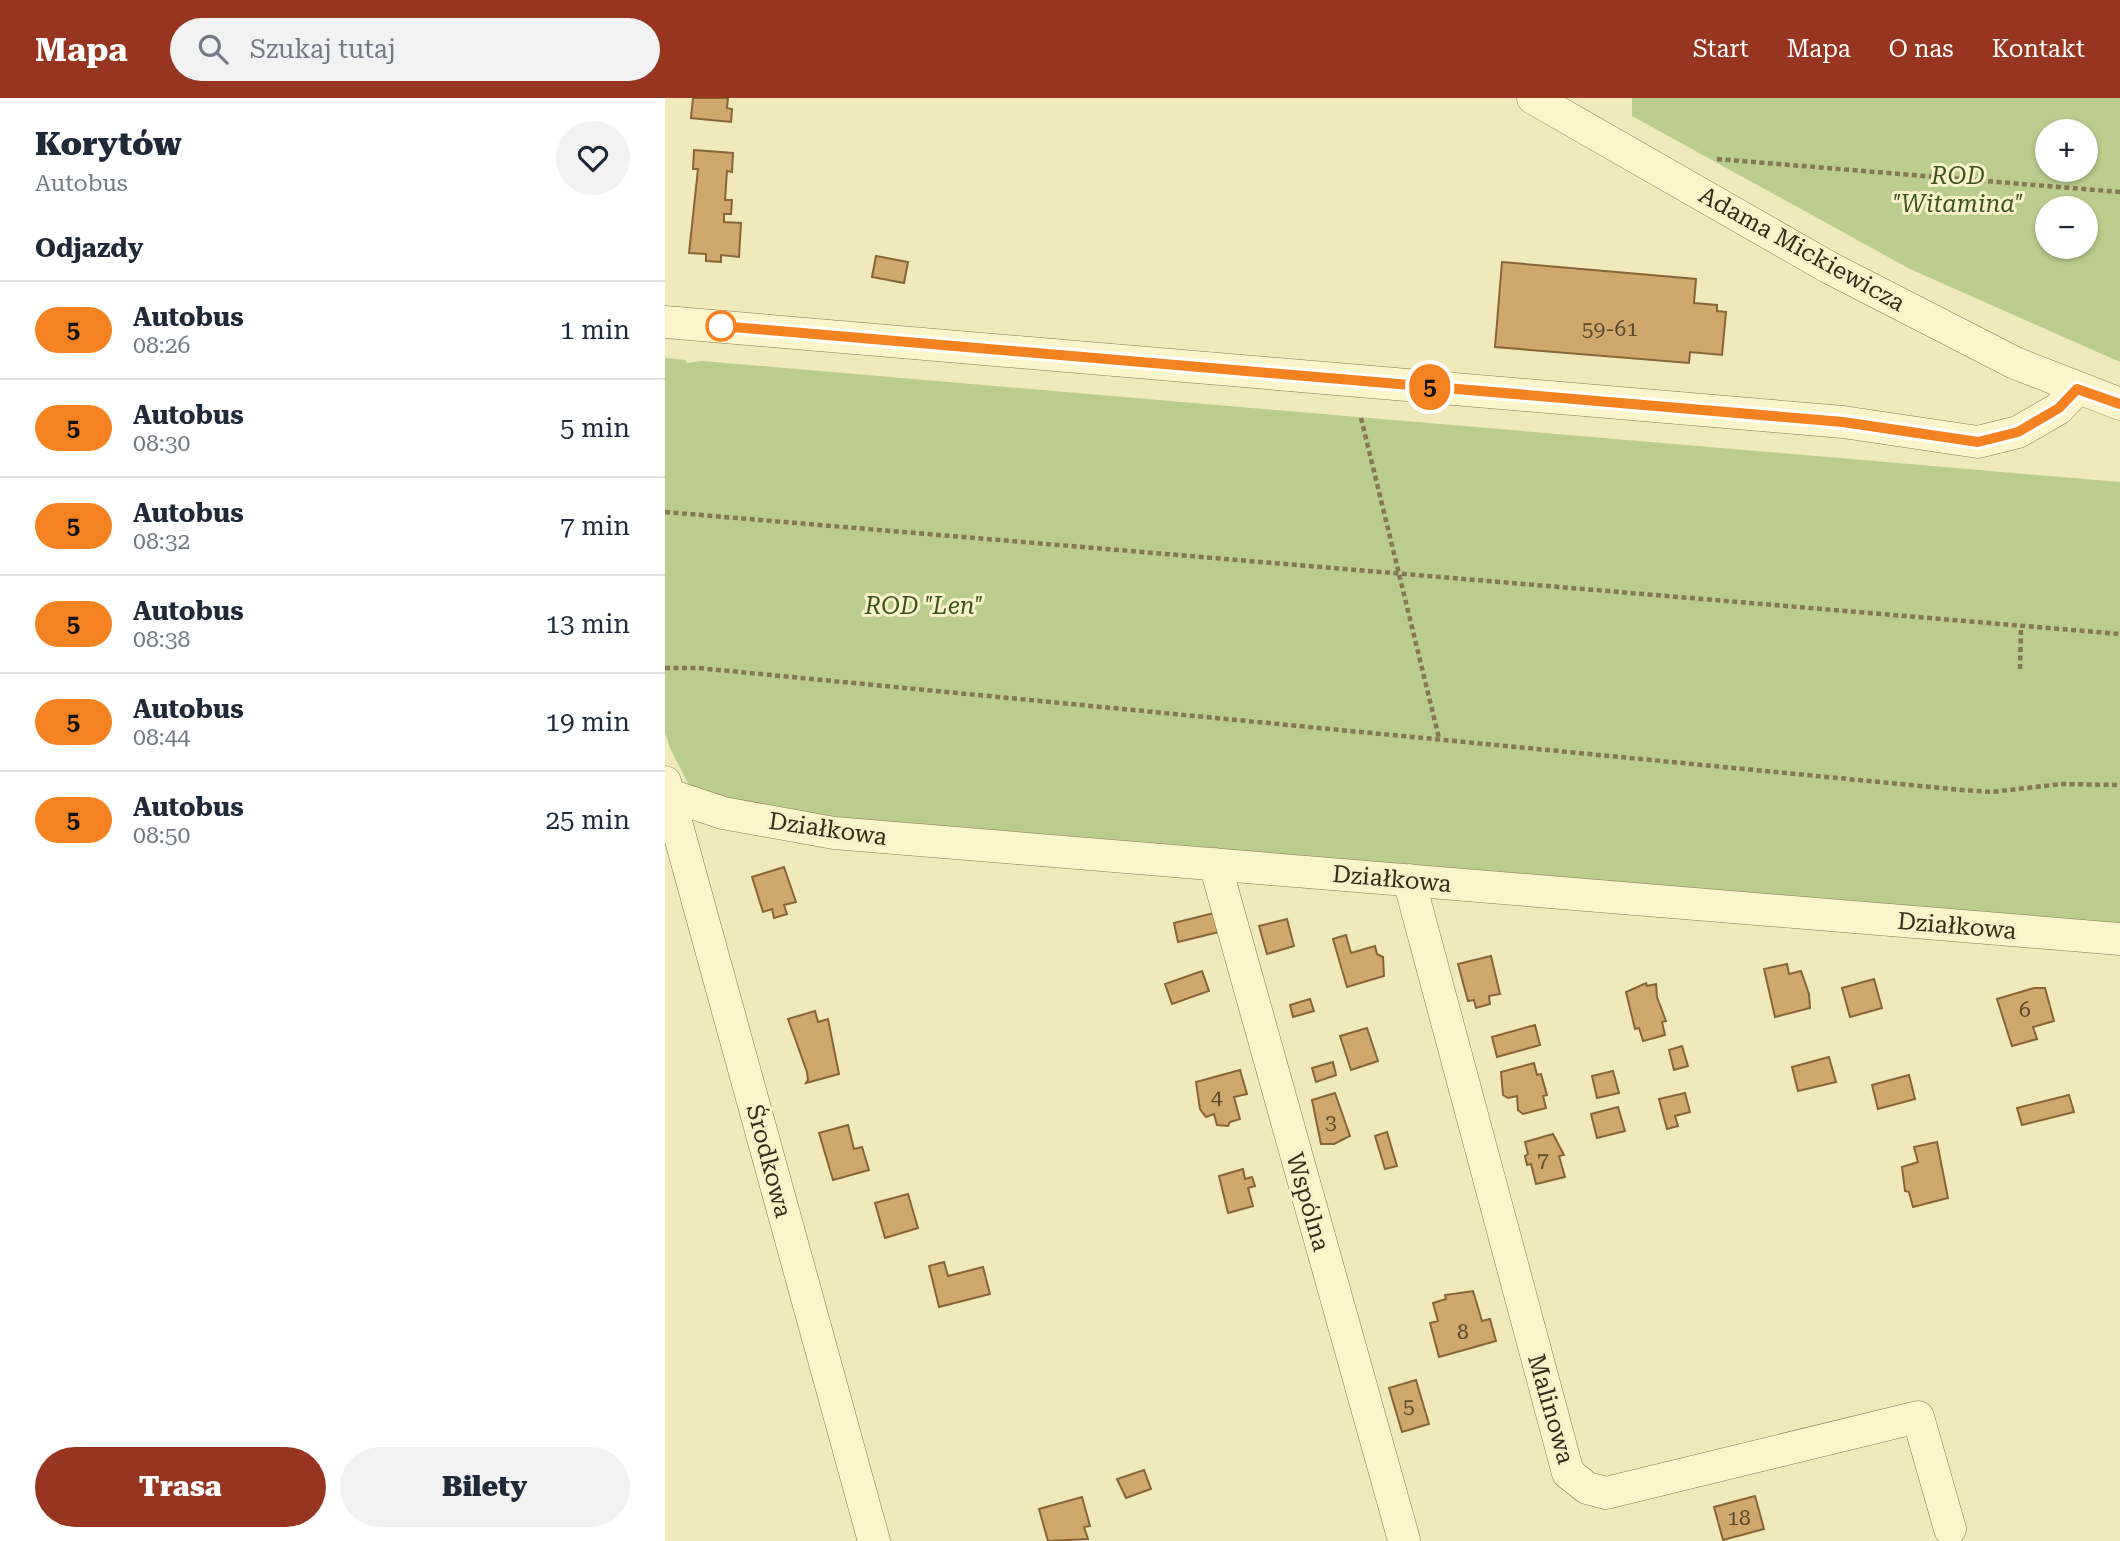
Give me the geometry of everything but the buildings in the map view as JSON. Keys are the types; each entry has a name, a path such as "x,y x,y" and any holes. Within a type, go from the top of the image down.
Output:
{"street":[{"name":"Adama Mickiewicza","path":"1533,98 1828,267 2015,363 2120,404"},
{"path":"665,322 1843,422 1978,442 2018,432 2059,408 2077,389"},
{"name":"Działkowa","path":"667,788 723,813 834,833 2120,939"},
{"name":"Środkowa","path":"667,788 874,1541"},
{"name":"Wspólna","path":"1215,864 1404,1540"},
{"name":"Malinowa","path":"1409,880 1568,1473 1587,1488 1606,1493 1918,1417 1950,1529"}],"path":[{"path":"1717,159 2120,192"},
{"path":"1361,418 1439,738"},
{"path":"665,512 2021,628 2120,634"},
{"path":"2020,669 2021,628"},
{"path":"665,668 698,668 1962,790 1992,792 2061,784 2120,785"}],"green space":[{"name":"ROD \"Witamina\"","path":"1632,98 2120,98 2120,362 1910,269 1632,116"},
{"name":"ROD \"Len\"","path":"665,358 685,360 687,363 702,361 2120,482 2120,928 803,821 690,787 665,732"}],"bus line":[{"name":"5","path":"721,326 1843,422 1978,442 2018,432 2059,408 2077,389 2120,404"}]}
